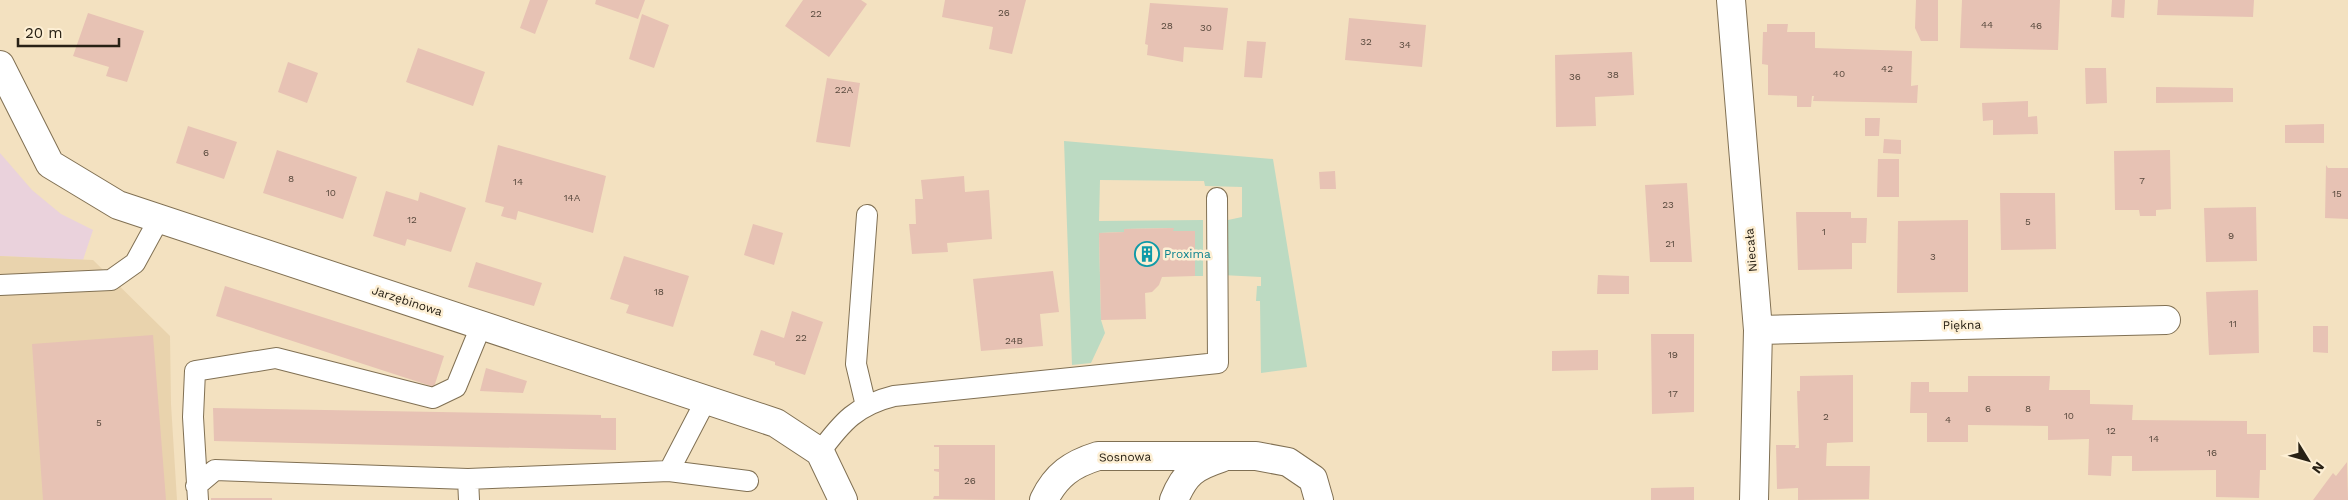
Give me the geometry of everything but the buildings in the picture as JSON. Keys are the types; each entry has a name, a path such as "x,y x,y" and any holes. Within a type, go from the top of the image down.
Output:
{"street":[{"name":"Niecała","path":"1731,0 1758,330 1754,500"},
{"name":"Jarzębinowa","path":"0,65 50,164 118,205 776,423 820,452"},
{"name":"Piękna","path":"1758,330 2166,320"},
{"path":"820,452 843,500"},
{"name":"Sosnowa","path":"1044,500 1051,486 1063,472 1079,462 1098,456 1256,456 1288,462 1313,479 1319,500"},
{"name":"Sosnowa","path":"1174,500 1182,481 1200,465 1225,456"}],"lane":[{"path":"820,452 840,424 875,401 894,396 1218,363 1217,198"},
{"path":"866,406 856,364 867,215"},
{"path":"0,285 111,280 134,263 160,219"},
{"path":"197,493 193,417 195,371 276,358 433,398 456,387 481,326"},
{"path":"669,471 706,400"},
{"path":"197,493 215,470 468,480 669,471 748,481"},
{"path":"468,480 468,500"}],"shaded area":[{"path":"0,153 32,190 61,214 93,230 83,260 0,256"},
{"path":"0,256 93,260 170,336 171,404 177,500 0,500"}],"green space":[{"path":"1064,141 1273,159 1307,367 1261,373 1260,301 1256,301 1257,286 1261,286 1261,277 1222,275 1224,224 1228,220 1242,217 1242,187 1205,186 1204,181 1100,180 1099,221 1203,220 1203,276 1195,276 1194,231 1173,231 1173,228 1124,229 1124,232 1099,233 1101,320 1105,333 1091,363 1072,365"}],"place":[{"name":"Proxima","path":"1147,254"}]}
